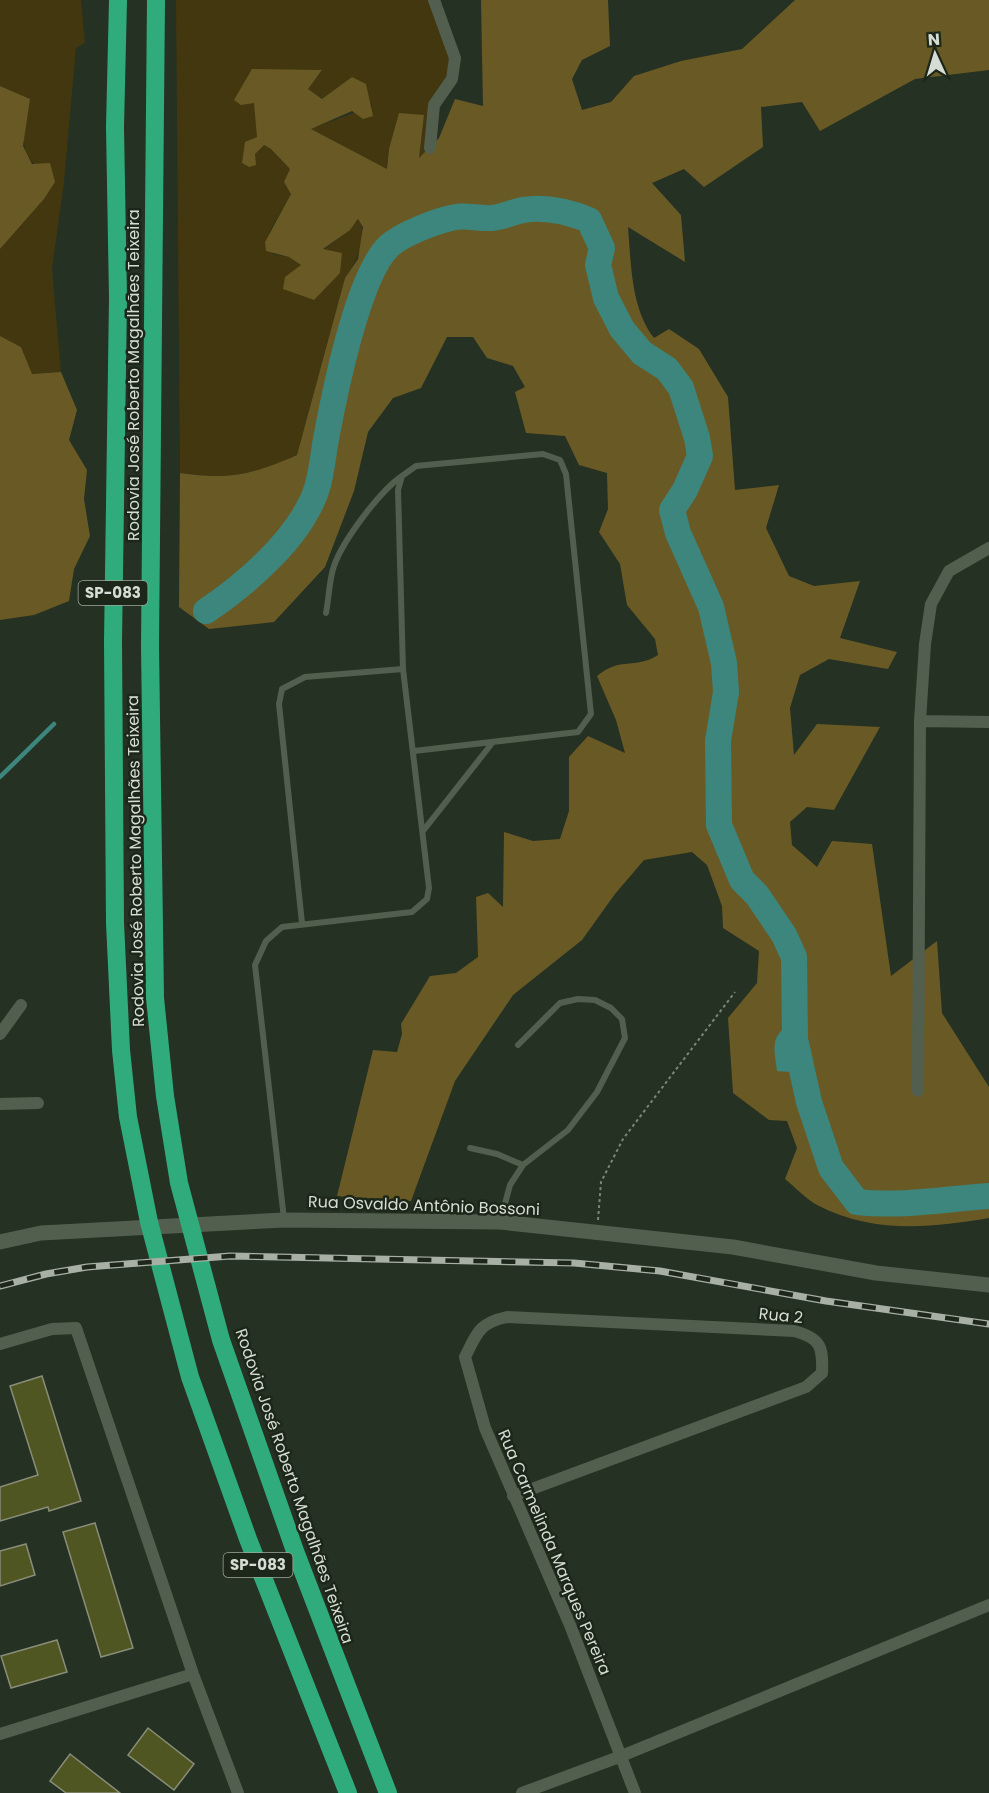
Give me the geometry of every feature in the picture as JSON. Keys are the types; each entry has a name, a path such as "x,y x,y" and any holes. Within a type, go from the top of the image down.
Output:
{"highway":[{"name":"Rodovia José Roberto Magalhães Teixeira","path":"118,0 115,127 118,298 113,631 115,923 121,1050 128,1117 140,1185 190,1377 248,1539 348,1793"},
{"name":"Rodovia José Roberto Magalhães Teixeira","path":"156,0 150,622 155,999 165,1096 179,1183 221,1340 298,1562 388,1793"}],"street":[{"path":"429,148 434,105 452,79 455,58 434,0"},
{"path":"918,1090 920,721 925,644 931,604 949,571 989,548"},
{"path":"920,721 989,722"},
{"path":"0,1034 21,1005"},
{"path":"0,1104 38,1103"},
{"name":"Rua Osvaldo Antônio Bossoni","path":"0,1242 41,1233 284,1220 500,1222 733,1247 876,1273 989,1285"},
{"name":"Rua 2","path":"465,1357 483,1326 491,1321 507,1317 794,1331 810,1335 818,1343 823,1354 822,1373 806,1387 789,1395 513,1496"},
{"path":"0,1344 52,1329 76,1328 193,1674 238,1793"},
{"name":"Rua Carmelinda Marques Pereira","path":"465,1357 486,1428 513,1496 570,1625 619,1757 635,1793"},
{"path":"522,1793 619,1757 989,1605"},
{"path":"0,1734 193,1674"}],"lane":[{"path":"326,613 334,566 344,547 387,487 416,466 543,454 560,460 566,474 591,714 578,732 414,751"},
{"path":"284,1220 255,965 266,941 282,927 412,912 427,899 429,888 404,669 398,490 402,476"},
{"path":"302,923 279,704 282,689 305,677 404,669"},
{"path":"423,831 493,742"},
{"path":"500,1222 510,1185 523,1165 568,1130 597,1092 625,1038 622,1019 611,1008 595,1000 578,999 560,1003 518,1044"},
{"path":"470,1148 497,1154 523,1165"}],"path":[{"path":"597,1231 601,1182 622,1139 735,992"}],"shaded area":[{"path":"0,0 81,0 85,43 76,48 64,182 52,269 61,372 31,374 21,347 0,336 0,249 44,199 55,181 33,162 24,146 30,99 0,86"},
{"path":"176,0 434,0 455,58 434,105 430,148 419,159 424,115 389,149 387,169 310,129 372,106 366,95 366,84 323,99 307,89 322,71 254,103 258,130 255,154 263,145 271,149 290,169 291,194 269,233 273,254 289,257 329,283 340,273 323,250 349,230 359,219 363,234 360,250 345,278 297,455 253,471 226,476 180,473"},
{"path":"481,0 608,0 610,46 582,60 572,79 582,110 611,102 634,76 681,61 742,49 795,0 989,0 989,70 915,79 820,131 802,102 761,107 763,147 704,187 684,169 652,183 681,215 685,262 628,227 636,300 646,326 654,338 669,329 699,349 728,397 735,490 779,485 766,528 789,576 814,586 860,581 840,638 897,652 888,669 829,659 800,675 790,708 794,755 817,724 880,727 834,810 807,807 790,822 792,845 817,867 832,841 872,844 891,976 937,941 942,1013 989,1087 989,1218 923,1226 859,1221 817,1205 785,1179 797,1148 787,1121 769,1120 733,1093 728,1018 757,983 759,951 723,928 722,906 707,865 692,852 644,860 615,894 582,940 513,995 455,1081 411,1201 337,1196 373,1050 397,1052 402,1034 401,1024 430,976 456,973 478,957 476,897 488,893 503,907 504,832 533,841 560,839 569,811 569,757 588,736 625,753 616,720 597,676 613,666 642,662 658,655 655,639 627,605 620,564 599,532 608,509 607,473 579,465 565,436 526,433 515,392 525,387 513,366 487,358 473,337 447,337 421,388 393,398 368,432 354,491 325,567 274,622 209,629 179,607 180,473 212,476 240,474 297,455 345,278 358,259 363,227 358,219 350,230 323,249 342,253 340,273 314,300 283,289 285,277 301,265 289,257 266,251 265,242 291,194 284,182 290,169 271,149 264,145 255,154 256,165 249,167 242,163 245,142 257,137 254,103 241,105 234,100 252,69 322,70 308,89 322,99 352,77 366,84 373,116 363,119 352,111 311,129 387,169 389,149 399,113 424,115 419,158 439,138 455,99 483,106"},
{"path":"0,86 30,99 23,146 32,164 50,163 55,182 44,199 0,249"},
{"path":"0,336 21,347 32,374 61,372 77,410 69,440 87,470 84,499 90,536 74,569 69,601 34,615 0,620"}],"water":[{"path":"788,1026 791,1049 789,1072 777,1071 776,1040 782,1030"}],"building":[{"path":"42,1376 81,1501 49,1511 48,1507 0,1521 0,1487 38,1475 10,1386"},
{"path":"95,1523 133,1648 101,1657 63,1532"},
{"path":"26,1544 35,1575 0,1586 0,1551"},
{"path":"57,1640 67,1672 11,1688 1,1656"},
{"path":"148,1728 194,1764 174,1790 128,1755"},
{"path":"70,1754 120,1793 66,1793 50,1781"}],"waterway":[{"path":"206,611 235,590 278,550 291,535 310,505 319,481 335,395 349,337 367,282 389,246 421,228 456,217 492,218 523,210 548,209 589,220 602,248 598,265 606,298 622,329 642,353 667,369 681,388 697,438 700,456 685,490 672,510 678,533 711,607 724,663 726,692 718,741 719,825 742,880 757,895 784,935 794,957 795,1039 809,1102 831,1168 857,1202 906,1203 989,1196"},
{"path":"0,777 54,724"}],"railway":[{"path":"0,1286 46,1274 87,1267 230,1256 574,1263 660,1271 826,1301 989,1324"}]}
